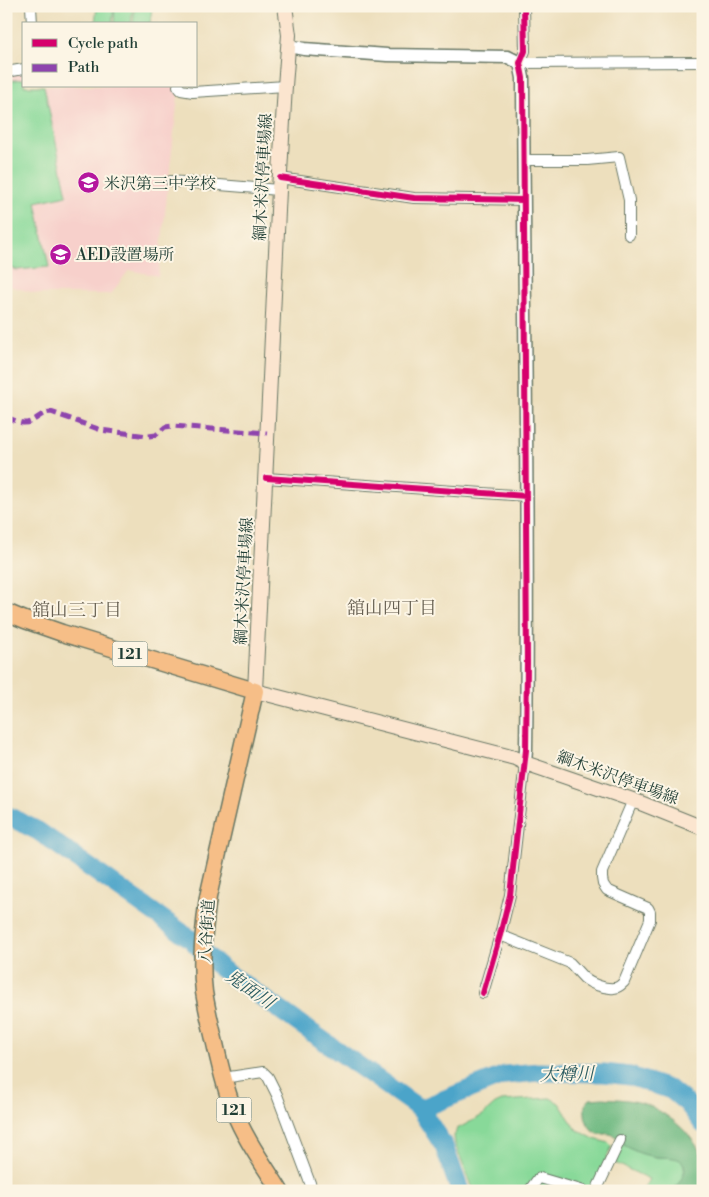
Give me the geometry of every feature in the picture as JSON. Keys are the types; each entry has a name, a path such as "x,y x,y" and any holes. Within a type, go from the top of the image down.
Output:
{"highway":[{"name":"121","path":"6,612 62,633 255,691"},
{"name":"八谷街道","path":"255,691 208,897 204,925 204,990 223,1078 238,1119 280,1191"}],"main road":[{"name":"綱木米沢停車場線","path":"285,6 289,46 284,86 255,691 516,758 525,763 633,800 703,828"}],"street":[{"path":"31,6 32,22"},
{"path":"483,993 510,895 526,750 523,78 520,63 525,51 524,6"},
{"path":"289,46 387,56 508,57 520,63 703,62"},
{"path":"6,72 22,69"},
{"path":"180,88 193,92 284,86"},
{"path":"523,160 587,160 619,157 629,200 629,235"},
{"path":"172,181 279,184 414,198 523,200"},
{"path":"266,478 526,496"},
{"path":"500,935 570,963 582,976 600,986 613,988 619,987 624,982 650,920 650,912 648,908 607,890 603,884 602,872 633,800"},
{"path":"223,1078 263,1072 277,1095 313,1191"},
{"path":"596,1191 620,1140"},
{"path":"529,1191 536,1180 540,1178 584,1191"}],"shaded area":[{"name":"米沢第三中学校","path":"22,72 22,88 175,88 178,96 158,276 129,270 111,294 38,294 6,285 6,74"}],"green space":[{"path":"97,6 114,6 112,22 95,22"},
{"path":"115,6 133,6 131,22 114,22"},
{"path":"135,6 152,7 150,22 133,22"},
{"path":"22,79 22,88 44,88 67,195 36,202 49,267 17,270 6,266 6,81"},
{"path":"550,1098 559,1103 576,1129 612,1146 592,1191 474,1191 455,1144 454,1136 457,1129 483,1115 495,1104 502,1101"},
{"path":"590,1099 629,1100 647,1105 666,1115 684,1130 697,1147 703,1159 704,1168 701,1191 674,1191 684,1174 685,1168 681,1161 640,1153 623,1144 615,1136 598,1134 594,1131 588,1125 585,1105"},
{"path":"622,1144 651,1156 673,1157 682,1161 684,1172 674,1191 643,1191 649,1179 613,1162"}],"waterway":[{"name":"鬼面川","path":"6,815 38,831 191,939 222,969 420,1109 444,1146 460,1191"},
{"name":"大樽川","path":"420,1109 505,1075 539,1072 604,1073 630,1076 671,1090 688,1104 703,1124"}],"marked path":[{"path":"6,417 21,423 27,423 51,412 101,430 148,436 156,435 165,427 173,426 267,433"}],"cycle path":[{"path":"483,993 510,895 526,750 523,78 520,63 525,51 524,6"},
{"path":"280,178 414,198 523,200"},
{"path":"266,478 526,496"}],"place":[{"name":"米沢第三中学校","path":"88,183"},
{"name":"AED設置場所","path":"60,254"}],"district":[{"name":"舘山四丁目","path":"392,608"},
{"name":"舘山三丁目","path":"77,610"}]}
